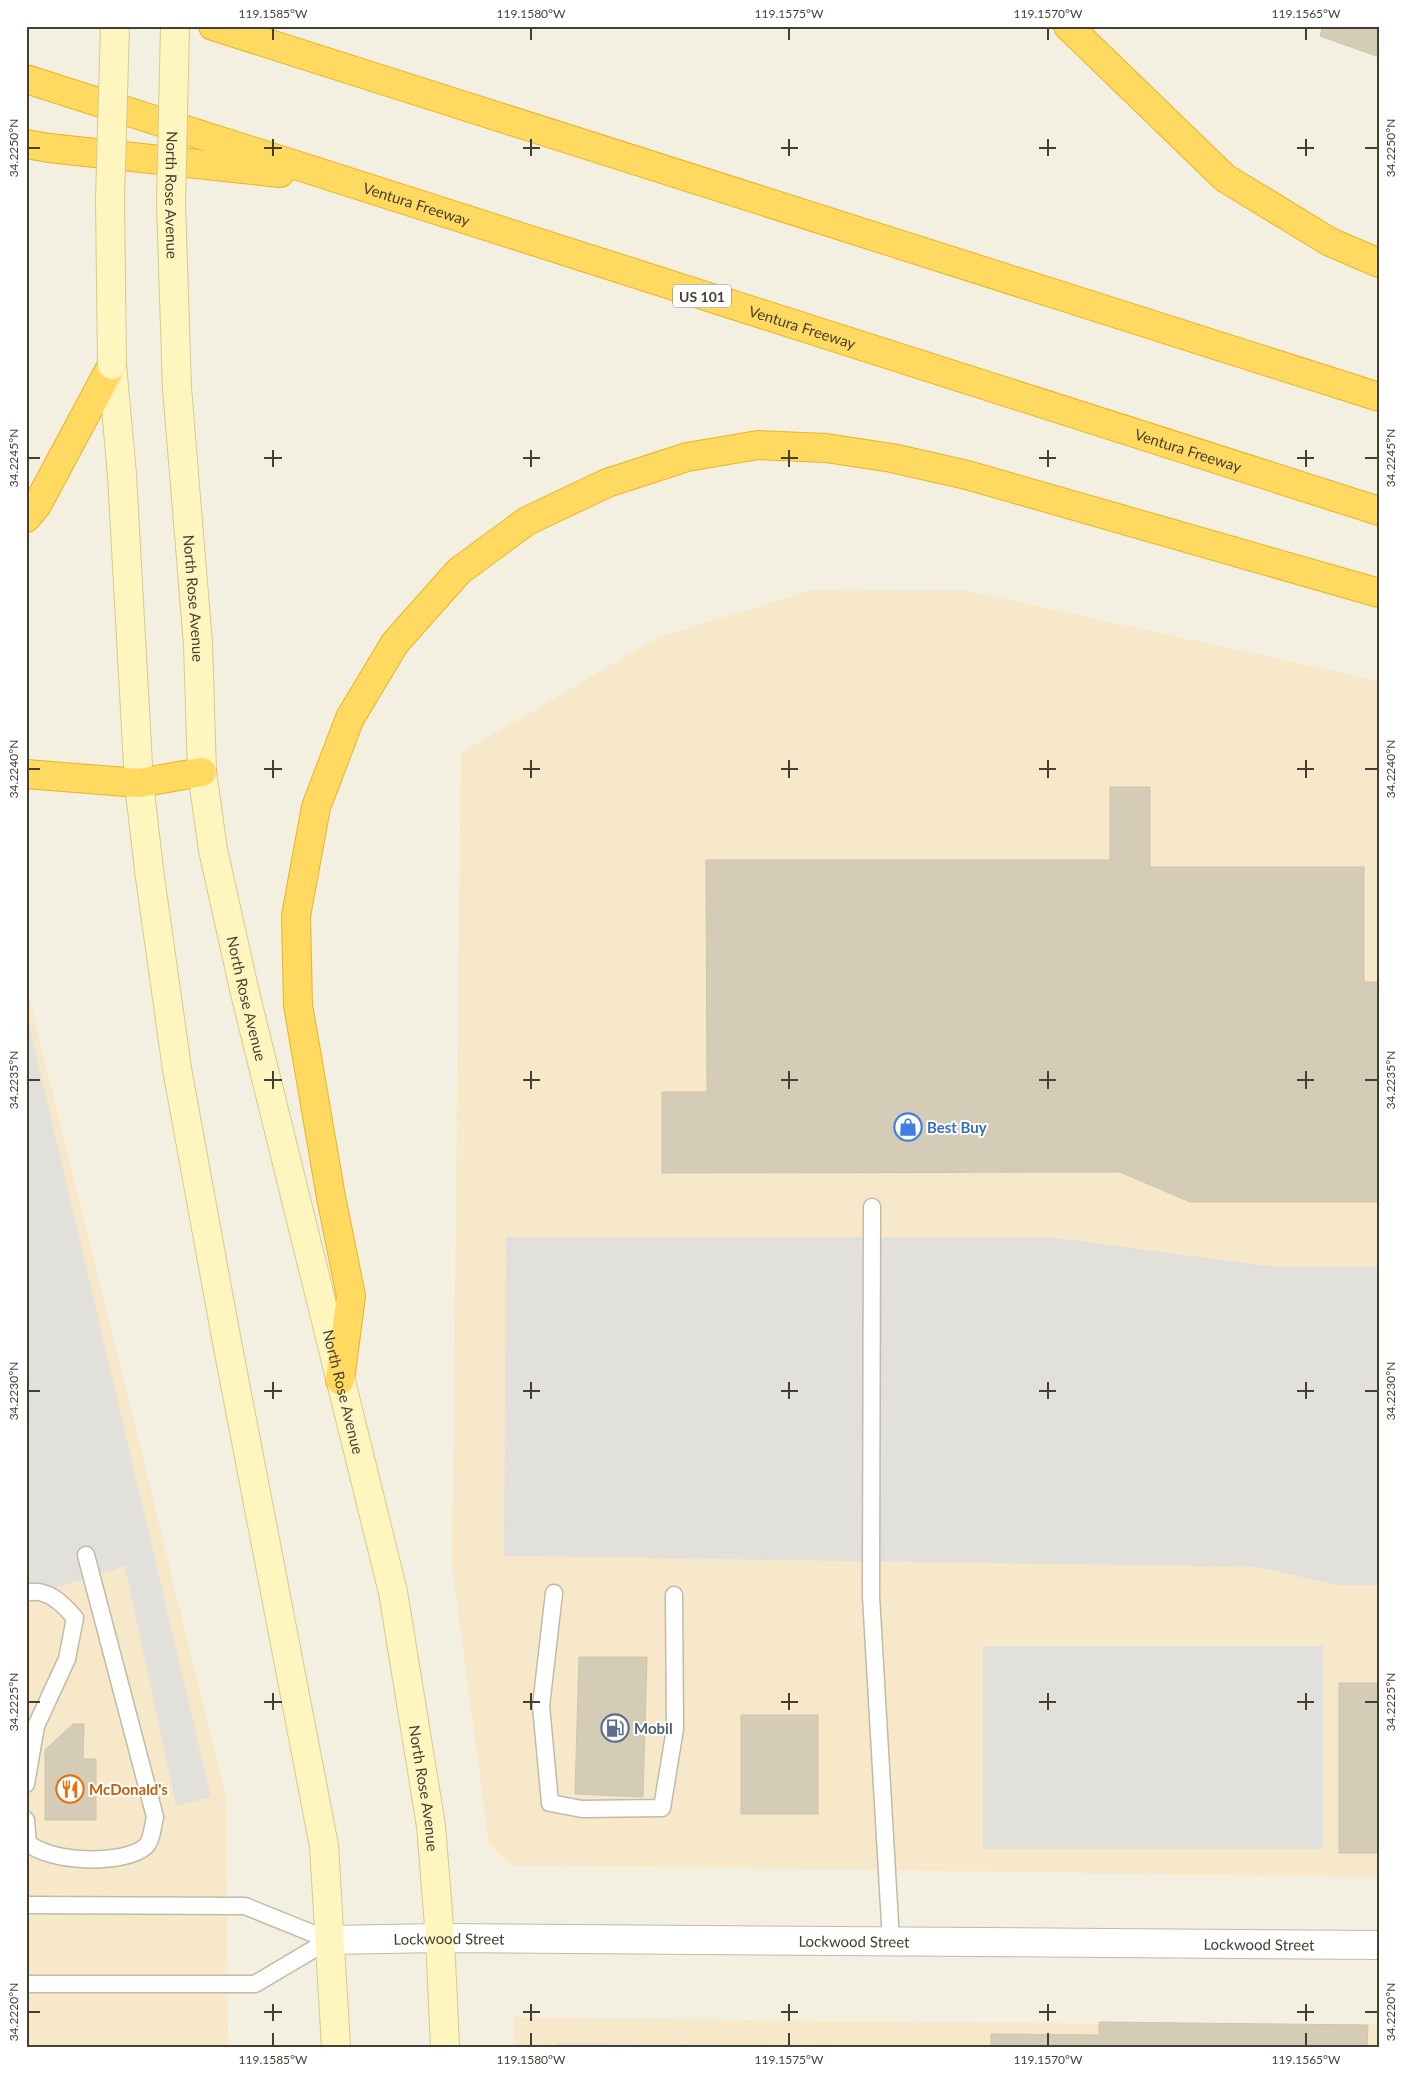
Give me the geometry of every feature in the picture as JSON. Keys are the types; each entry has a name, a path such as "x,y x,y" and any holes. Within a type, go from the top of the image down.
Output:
{"highway":[{"path":"213,26 1379,397"},
{"path":"1068,26 1094,54 1225,178 1330,242 1379,262"},
{"name":"Ventura Freeway","path":"26,79 1379,511"},
{"path":"26,144 335,179"},
{"path":"26,518 37,505 112,365"},
{"path":"340,1380 350,1296 298,1005 296,916 316,807 350,718 395,643 459,571 527,521 607,483 687,457 758,445 835,450 892,458 967,475 1379,593"},
{"path":"26,774 139,784 202,772"}],"main road":[{"path":"115,26 110,199 112,365 122,475 139,784 177,1069 226,1337 324,1846 336,2047"},
{"name":"North Rose Avenue","path":"175,26 171,204 177,388 198,644 202,772 215,861 245,993 393,1592 431,1826 440,1938 445,2047"}],"street":[{"name":"Lockwood Street","path":"329,1940 440,1938 1379,1945"}],"lane":[{"path":"872,1207 871,1596 891,1942"},
{"path":"26,1820 27,1843 54,1856 113,1859 135,1854 148,1844 155,1817 86,1555"},
{"path":"26,1593 50,1595 64,1604 75,1618 67,1659 36,1726 26,1784"},
{"path":"554,1593 540,1706 550,1804 582,1809 662,1808 675,1729 674,1595"},
{"path":"26,1905 245,1906 329,1940"},
{"path":"26,1984 254,1984 329,1940"}],"shaded area":[{"path":"813,590 968,591 1379,681 1379,1877 512,1865 489,1844 452,1565 461,753 659,637"},
{"path":"26,984 226,1796 228,2047 26,2047"},
{"path":"26,1012 211,1797 176,1806 125,1566 26,1597"},
{"path":"506,1237 1049,1237 1267,1266 1379,1266 1379,1585 1338,1585 1256,1567 504,1556"},
{"path":"983,1646 1323,1646 1323,1849 983,1849"},
{"path":"514,2017 971,2023 1379,2024 1379,2047 514,2047"},
{"path":"557,2043 861,2046 861,2047 557,2047"}],"building":[{"path":"1323,26 1379,26 1379,57 1320,36"},
{"path":"1110,787 1150,787 1150,867 1364,867 1364,982 1379,982 1379,1202 1190,1202 1120,1172 662,1173 662,1092 707,1092 706,860 1110,860"},
{"path":"579,1657 647,1657 643,1797 575,1794"},
{"path":"1339,1683 1379,1683 1379,1853 1339,1853"},
{"path":"741,1715 818,1715 818,1814 741,1814"},
{"name":"McDonald's","path":"73,1724 84,1724 83,1759 96,1759 96,1820 45,1820 45,1750"},
{"path":"1099,2022 1368,2025 1367,2047 991,2047 991,2034 1099,2035"}],"place":[{"name":"Best Buy","path":"908,1127"},
{"name":"Mobil","path":"615,1728"},
{"name":"McDonald's","path":"70,1789"}]}
